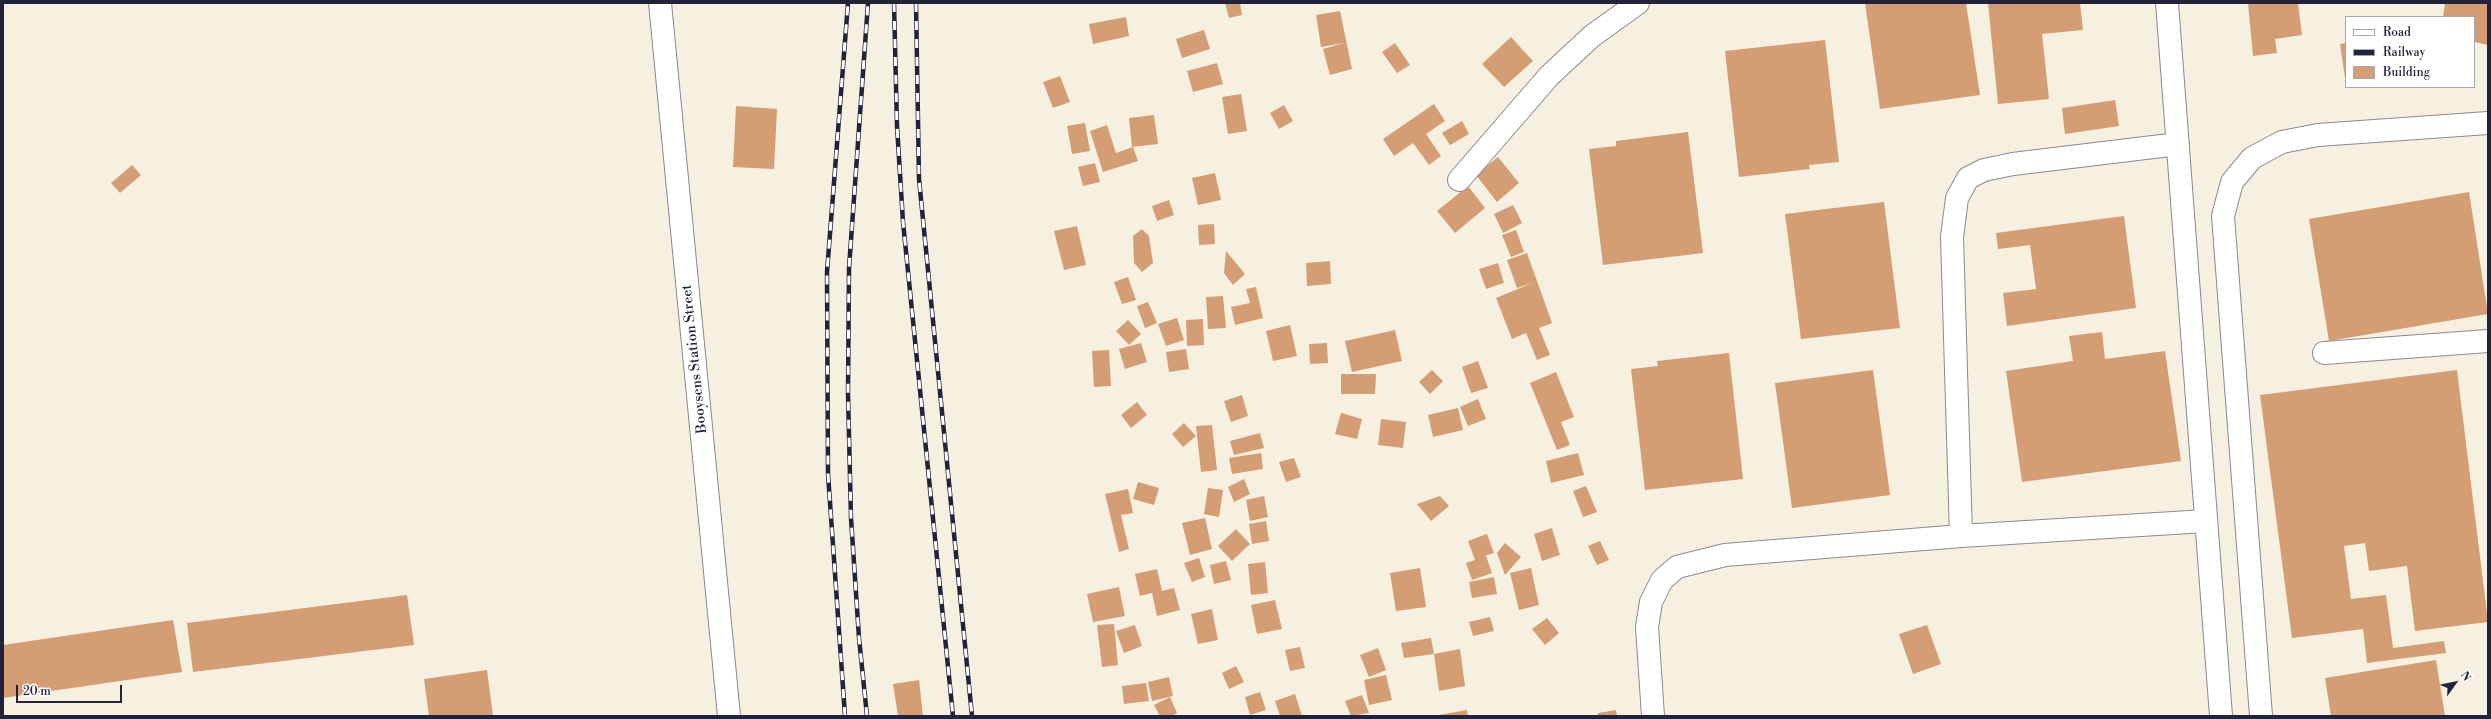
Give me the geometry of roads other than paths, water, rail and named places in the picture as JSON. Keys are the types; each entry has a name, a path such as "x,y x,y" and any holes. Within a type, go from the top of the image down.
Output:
{"street":[{"name":"Booysens Station Street","path":"660,3 729,716"},
{"path":"1459,180 1549,76 1592,36 1638,3"},
{"path":"2167,3 2221,716"},
{"path":"2261,716 2223,216 2232,182 2252,158 2282,142 2318,135 2488,124"},
{"path":"1961,536 1952,237 1956,198 1968,178 1984,170 2013,164 2178,144"},
{"path":"2324,353 2488,341"},
{"path":"1653,716 1647,627 1651,602 1662,580 1677,567 1725,555 1961,536 2206,521"}],"railway":[{"path":"845,716 828,474 827,272 848,3"},
{"path":"867,716 859,638 851,518 848,394 849,268 868,3"},
{"path":"894,3 897,126 903,222 953,716"},
{"path":"916,3 919,179 972,716"}]}
